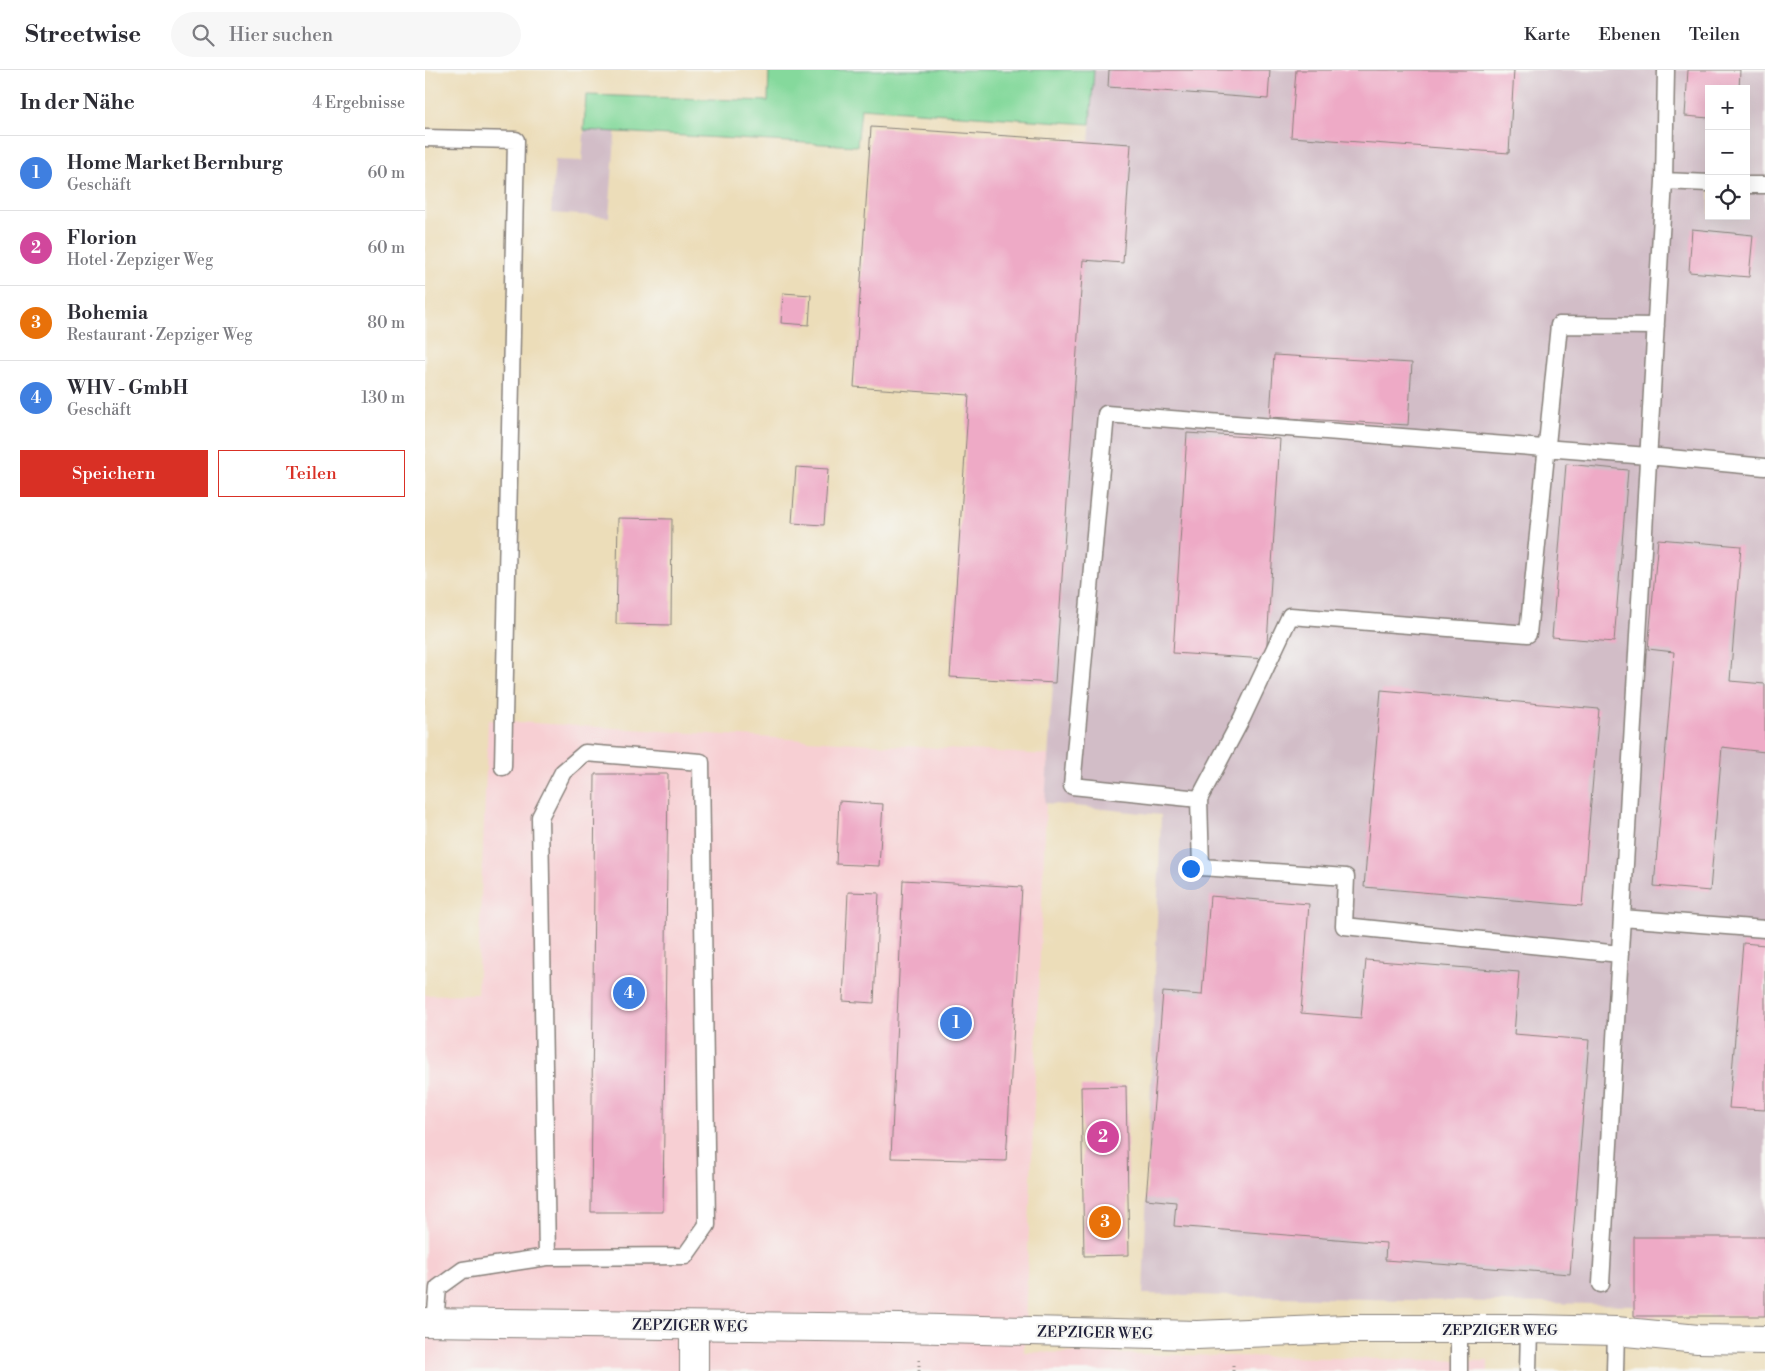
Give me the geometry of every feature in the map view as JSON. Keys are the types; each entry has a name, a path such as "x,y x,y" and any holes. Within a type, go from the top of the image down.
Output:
{"street":[{"name":"ZEPZIGER WEG","path":"430,1322 899,1328 1197,1335 1346,1328 1529,1329 1616,1331 1698,1338 1765,1340"},
{"path":"694,1326 694,1371"}],"lane":[{"path":"1601,1284 1665,181 1666,70"},
{"path":"425,138 516,140 503,767"},
{"path":"1665,181 1705,183"},
{"path":"1750,184 1765,185"},
{"path":"1620,954 1344,926 1347,877 1201,867 1199,799 1242,718 1290,616 1528,634 1559,324 1656,326"},
{"path":"1199,799 1072,786 1106,414 1648,456 1765,467"},
{"path":"430,1322 438,1288 463,1270 547,1257 685,1256 707,1225 701,762 585,753 563,772 540,817 547,1257"},
{"path":"1622,918 1765,929"},
{"path":"1528,1371 1529,1329"},
{"path":"1459,1330 1459,1371"},
{"path":"1615,1371 1616,1331"}],"shaded area":[{"path":"1094,70 1765,70 1765,1308 1143,1294 1161,815 1045,803"},
{"path":"585,121 616,124 609,217 551,213 555,160 582,161"},
{"path":"488,720 1048,755 1024,1352 1488,1361 1488,1371 425,1371 425,995 477,994"}],"green space":[{"path":"769,70 1094,70 1090,124 861,108 857,146 584,130 586,95 768,101"}],"building":[{"path":"1109,70 1270,70 1268,99 1108,87"},
{"path":"1296,70 1514,70 1509,153 1291,137"},
{"path":"1688,70 1740,70 1739,85 1705,85 1705,118 1685,116"},
{"path":"871,127 1131,144 1123,263 1083,260 1055,683 950,677 969,395 854,387"},
{"path":"1692,229 1753,235 1749,277 1689,272"},
{"path":"783,293 811,295 809,325 781,323"},
{"path":"1274,355 1412,363 1408,425 1270,417"},
{"path":"1187,433 1280,439 1266,659 1173,653"},
{"path":"1566,464 1628,470 1614,642 1552,637"},
{"path":"796,467 828,469 824,525 792,523"},
{"path":"618,518 672,519 671,625 616,624"},
{"path":"1658,539 1741,546 1730,681 1765,684 1765,752 1722,747 1710,891 1654,886 1674,652 1648,649"},
{"path":"1381,690 1599,709 1582,906 1364,887"},
{"path":"595,774 668,774 663,1212 591,1212"},
{"path":"839,801 883,804 879,866 836,864"},
{"path":"903,880 1022,887 1006,1161 891,1158"},
{"path":"848,892 879,893 874,1003 843,1001"},
{"path":"1210,896 1309,904 1301,1013 1361,1018 1366,960 1519,972 1514,1034 1589,1040 1570,1274 1385,1260 1386,1243 1174,1226 1176,1202 1146,1199 1163,992 1202,995"},
{"path":"1743,943 1765,945 1765,1110 1729,1108"},
{"path":"1126,1086 1129,1255 1084,1256 1081,1087"},
{"path":"1634,1237 1765,1237 1765,1316 1634,1316"}],"place":[{"name":"WHV - GmbH","path":"629,993"},
{"name":"Home Market Bernburg","path":"956,1023"},
{"name":"Florion","path":"1103,1137"},
{"name":"Bohemia","path":"1105,1222"}]}
